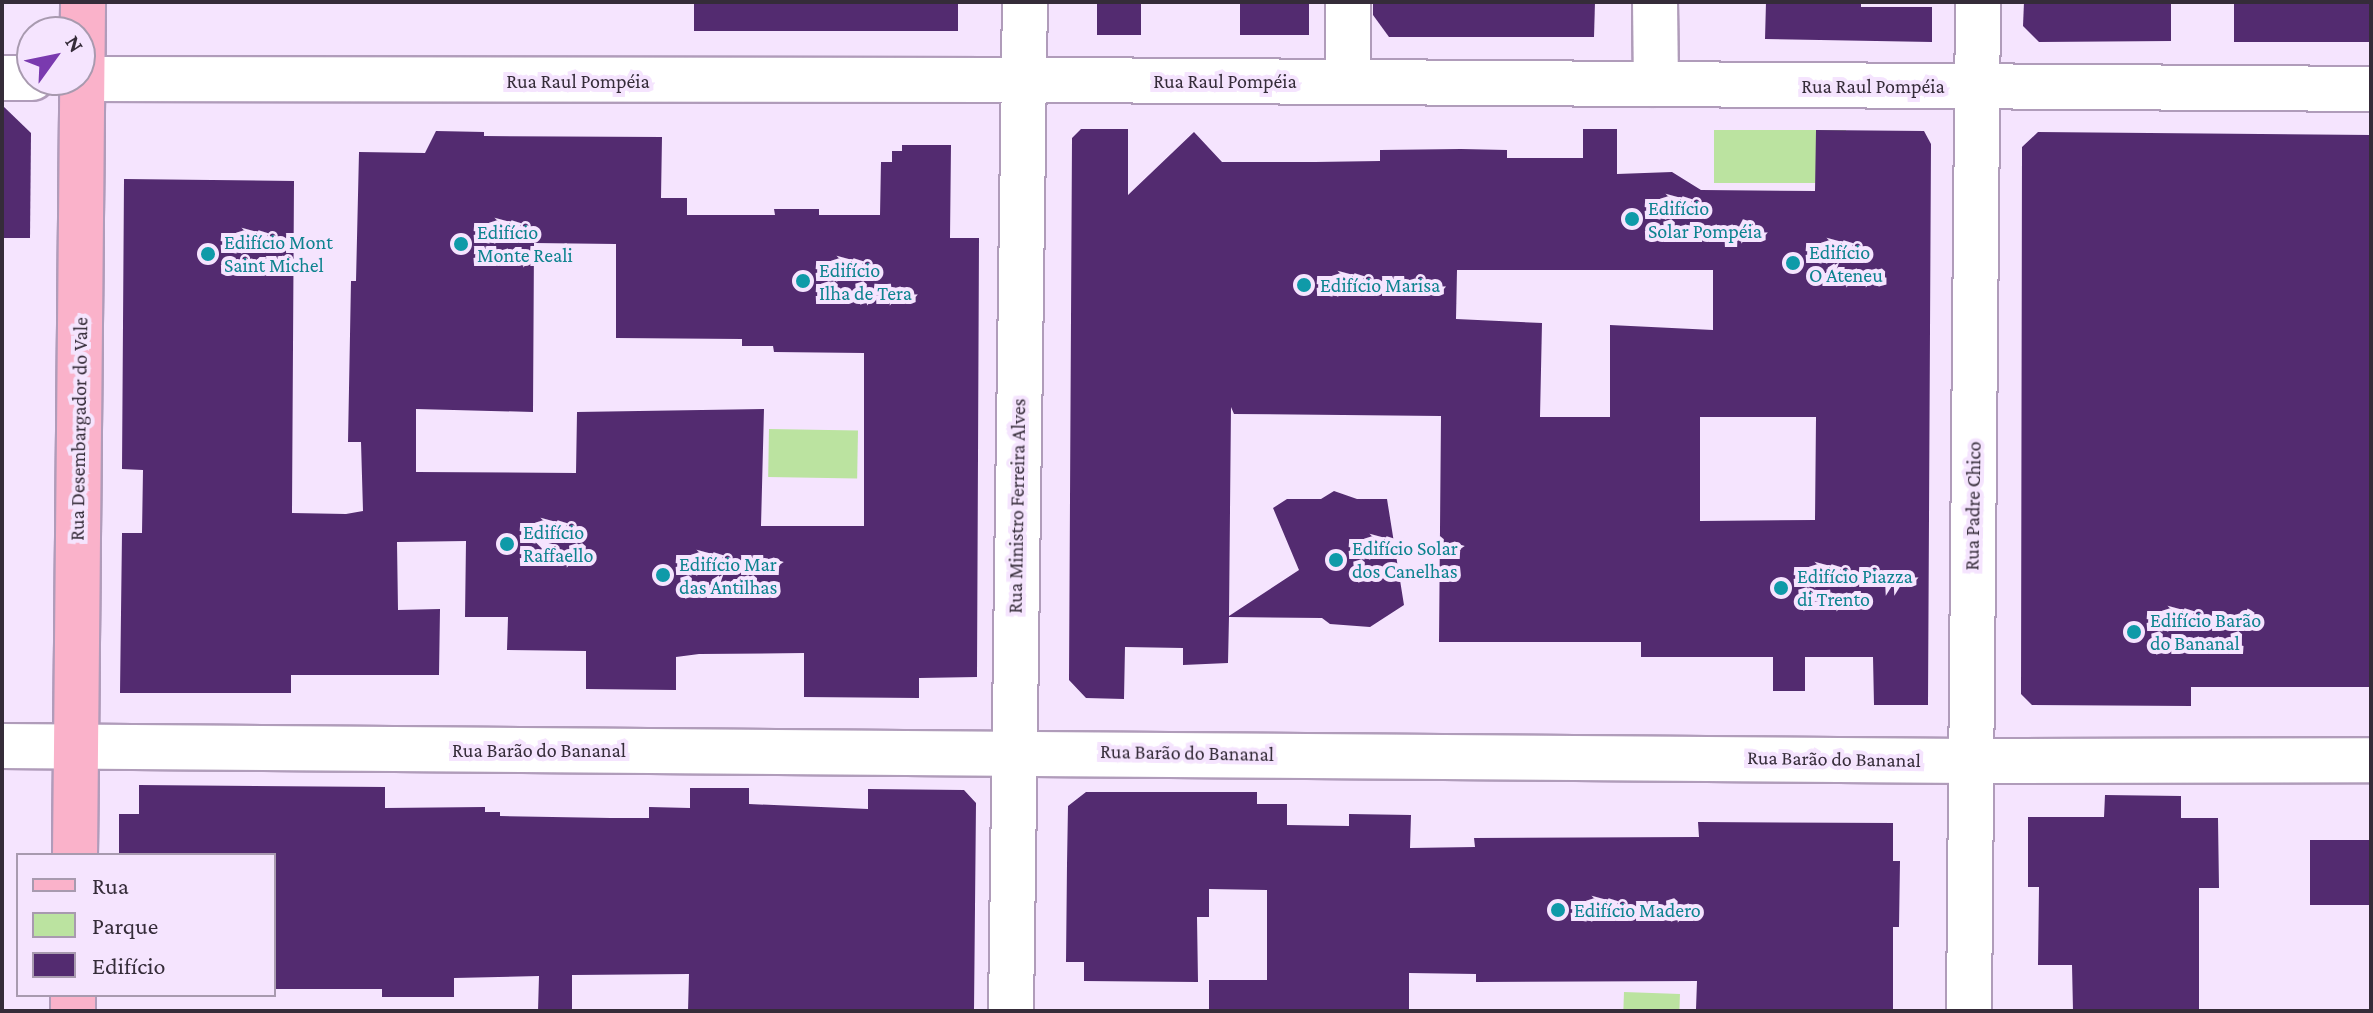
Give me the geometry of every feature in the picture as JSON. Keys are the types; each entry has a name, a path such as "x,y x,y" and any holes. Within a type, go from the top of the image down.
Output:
{"main road":[{"name":"Rua Desembargador do Vale","path":"75,853 82,96"}],"street":[{"name":"Rua Ministro Ferreira Alves","path":"1011,1011 1012,753 1025,2"},
{"path":"1348,2 1348,82"},
{"path":"1655,2 1656,84"},
{"name":"Rua Padre Chico","path":"1969,1011 1978,2"},
{"name":"Rua Raul Pompéia","path":"96,79 1025,80 2371,89"},
{"name":"Rua Barão do Bananal","path":"2,746 1970,761 2371,760"}],"green space":[{"path":"1714,130 1846,130 1846,183 1714,183"},
{"path":"769,429 858,431 857,479 768,477"},
{"path":"1624,992 1680,994 1679,1011 1623,1011"}],"building":[{"path":"694,2 958,2 958,31 694,31"},
{"path":"1097,2 1141,2 1141,35 1097,35"},
{"path":"1240,2 1309,2 1309,35 1240,35"},
{"path":"1373,2 1595,2 1594,37 1389,37 1373,15"},
{"path":"1766,2 1861,2 1861,7 1932,7 1932,42 1765,39"},
{"path":"2024,2 2171,2 2171,41 2039,42 2023,26"},
{"path":"2234,2 2371,2 2371,42 2234,42"},
{"path":"2,105 31,133 30,238 2,238"},
{"path":"1081,129 1128,129 1128,195 1194,132 1222,162 1315,162 1380,161 1380,150 1507,150 1507,158 1583,158 1583,129 1617,129 1617,174 1672,172 1701,190 1815,191 1816,130 1924,131 1931,144 1928,705 1874,705 1873,657 1805,657 1805,691 1773,691 1773,657 1641,657 1641,642 1439,642 1441,416 1234,414 1231,407 1229,616 1299,570 1273,508 1287,499 1321,499 1334,491 1357,499 1387,499 1404,605 1370,627 1330,624 1322,618 1229,617 1228,663 1183,665 1183,648 1125,647 1124,699 1086,698 1069,680 1072,138","holes":["1457,270 1713,270 1713,330 1610,325 1610,417 1540,417 1542,323 1456,319","1700,417 1816,417 1815,520 1700,521"]},
{"path":"436,131 484,132 484,136 662,137 661,198 687,198 687,215 775,215 774,209 819,209 819,215 880,215 881,162 892,162 892,151 902,151 902,145 951,145 950,238 979,238 977,677 919,678 919,698 804,697 804,653 699,654 676,657 676,690 586,689 586,651 507,650 508,617 465,617 466,541 397,542 398,610 440,609 439,675 291,675 291,693 120,693 122,533 142,533 143,470 122,469 124,179 294,181 292,513 346,514 363,511 361,442 348,442 351,281 356,281 359,152 425,153","holes":["534,243 616,244 616,338 742,339 742,346 773,346 774,352 864,353 864,526 761,526 764,409 577,412 576,473 416,472 416,409 533,412"]},
{"path":"2038,132 2371,135 2371,687 2191,687 2191,706 2032,705 2021,694 2022,147"},
{"path":"139,785 385,787 385,808 485,807 485,812 500,812 500,816 611,818 649,818 649,807 690,808 690,788 749,788 749,804 868,809 868,789 964,790 976,803 974,1011 688,1011 689,974 572,975 572,1011 538,1011 539,976 454,978 454,997 382,997 382,989 276,989 276,853 119,853 119,814 139,814"},
{"path":"1086,792 1257,792 1257,804 1287,804 1287,825 1349,826 1349,814 1411,815 1410,848 1475,847 1474,838 1699,837 1698,822 1893,823 1893,861 1900,861 1899,927 1893,927 1893,1011 1696,1009 1697,981 1476,982 1476,974 1409,973 1409,1011 1209,1011 1209,980 1267,980 1267,890 1209,889 1209,917 1197,917 1198,982 1084,981 1084,962 1066,962 1067,864 1068,806"},
{"path":"2105,795 2181,796 2181,818 2218,818 2219,888 2199,888 2199,1011 2073,1011 2072,965 2038,965 2039,887 2028,887 2028,817 2104,817"},
{"path":"2310,840 2371,840 2371,905 2310,905"}],"place":[{"name":"Edifício Solar Pompéia","path":"1632,219"},
{"name":"Edifício Monte Reali","path":"461,244"},
{"name":"Edifício Mont Saint Michel","path":"208,254"},
{"name":"Edifício O Ateneu","path":"1793,263"},
{"name":"Edifício Ilha de Tera","path":"803,281"},
{"name":"Edifício Marisa","path":"1304,285"},
{"name":"Edifício Raffaello","path":"507,544"},
{"name":"Edifício Solar dos Canelhas","path":"1336,560"},
{"name":"Edifício Mar das Antilhas","path":"663,575"},
{"name":"Edifício Piazza di Trento","path":"1781,588"},
{"name":"Edifício Barão do Bananal","path":"2134,632"},
{"name":"Edifício Madero","path":"1558,910"}]}
